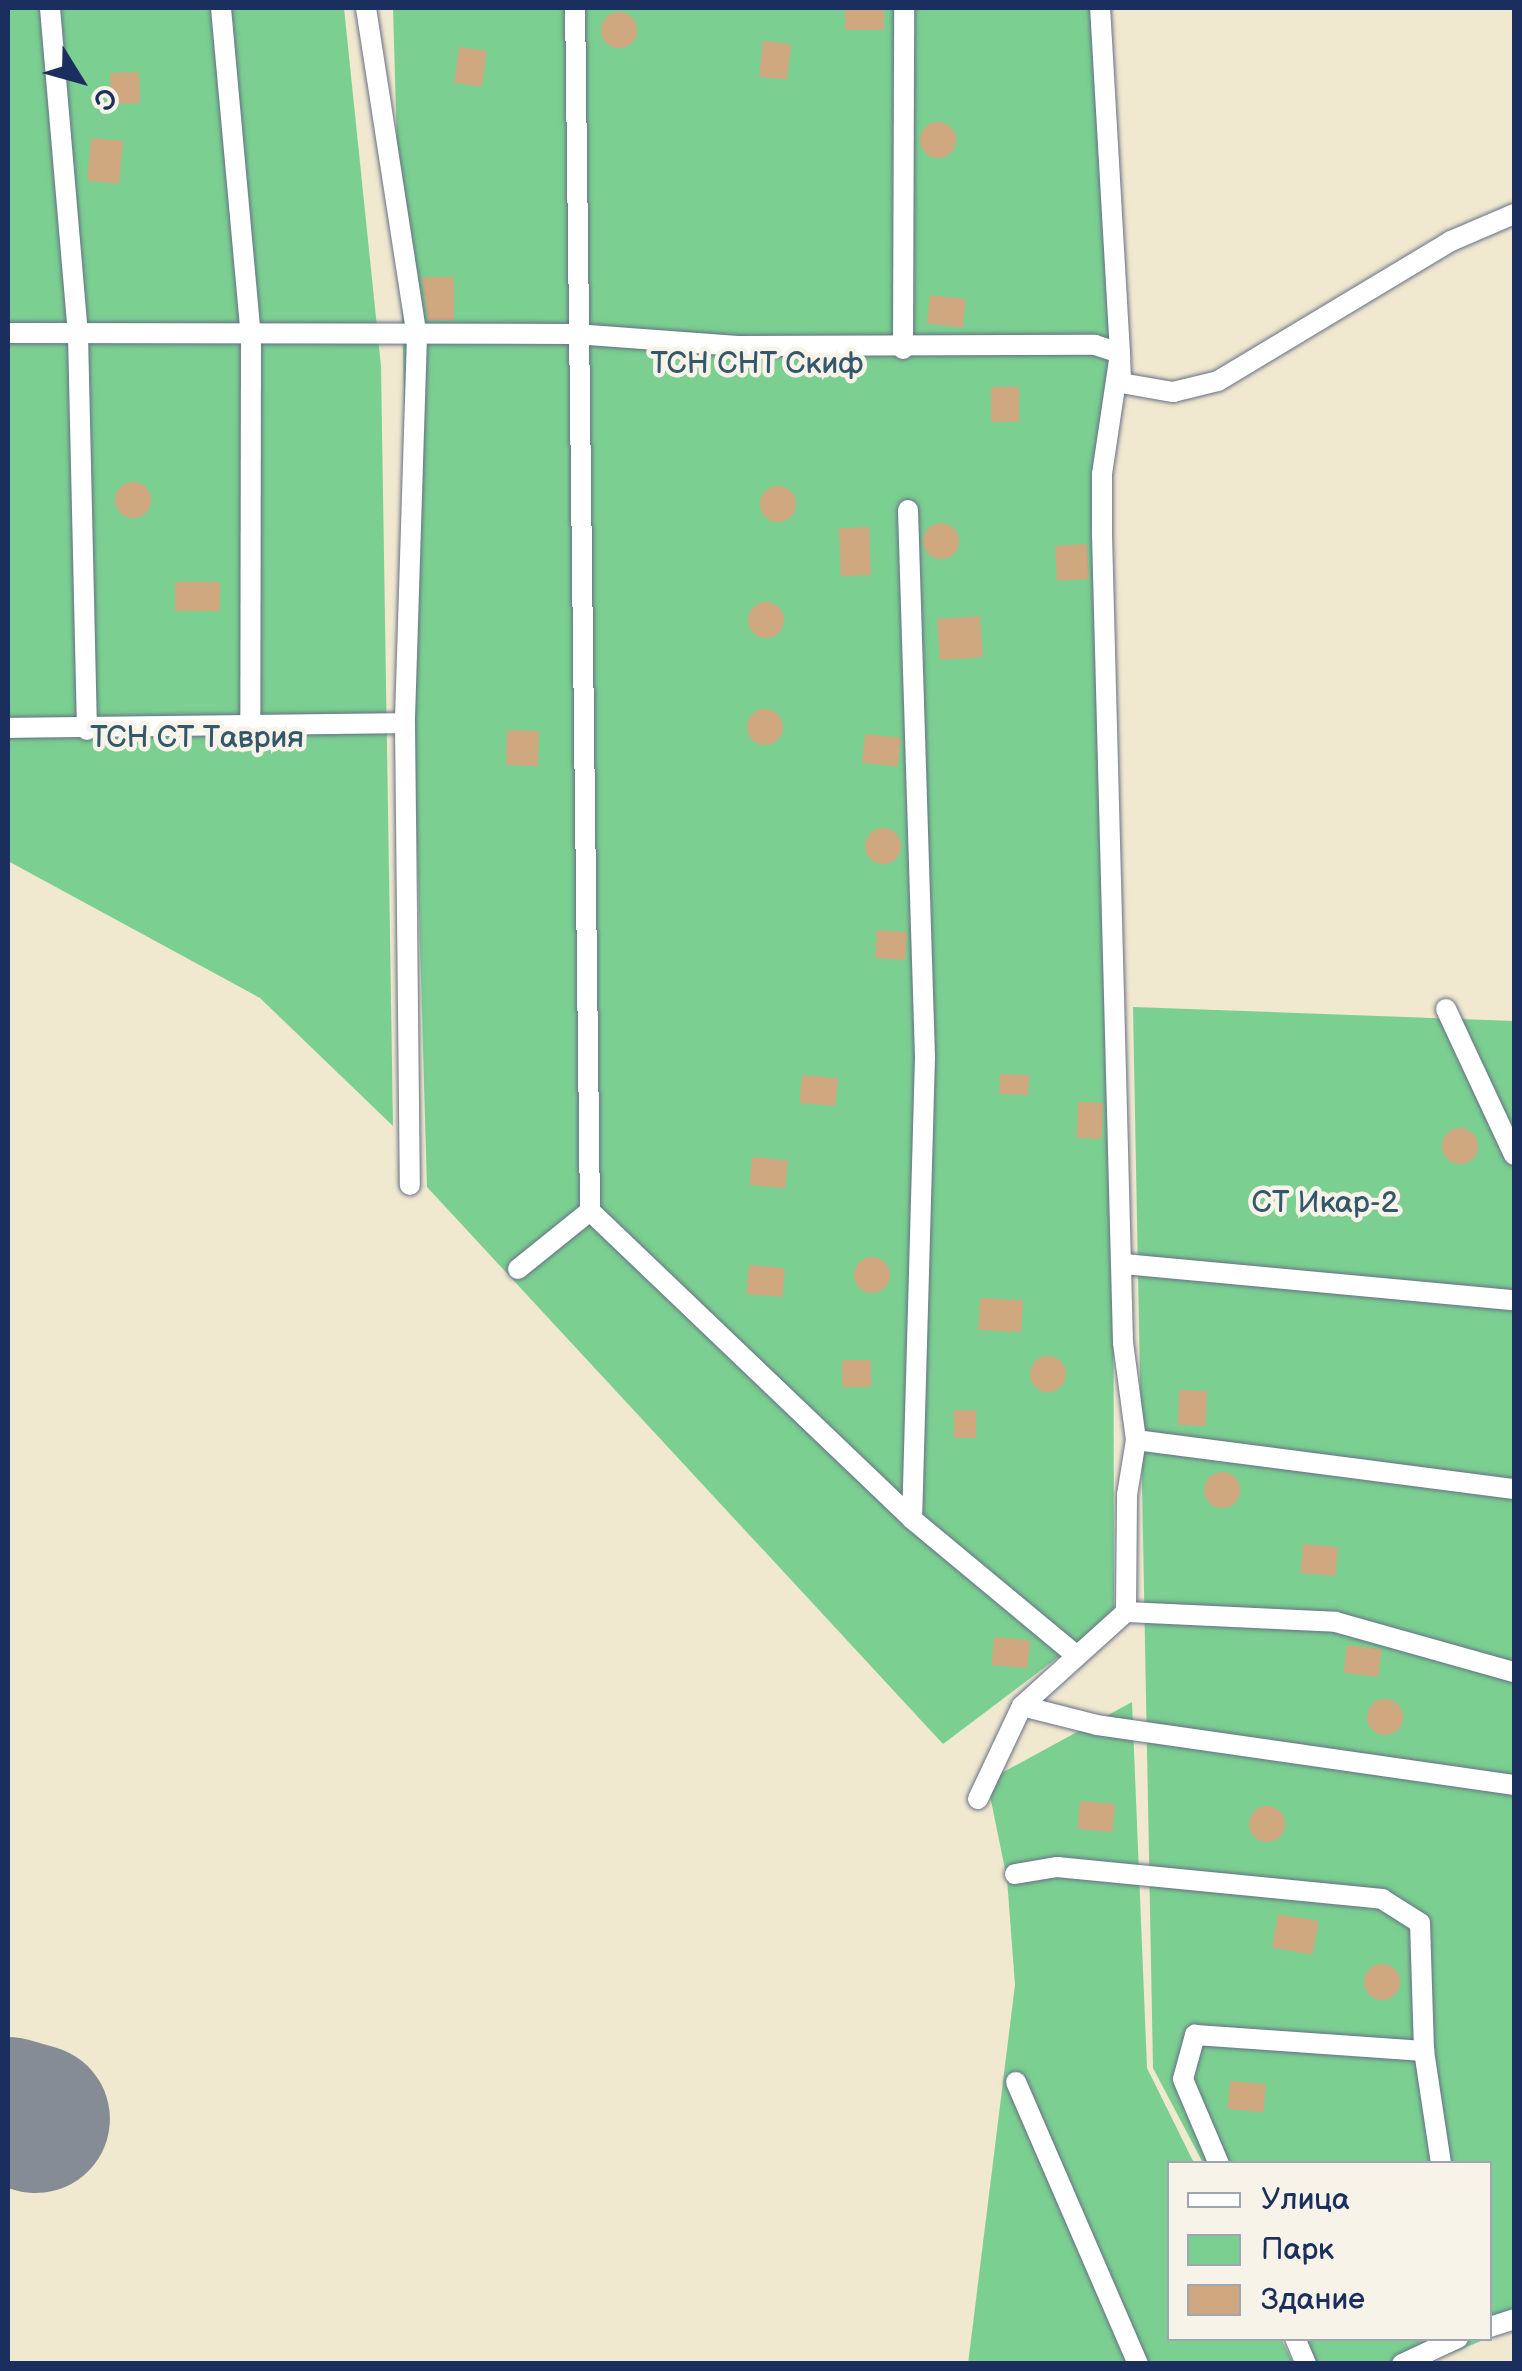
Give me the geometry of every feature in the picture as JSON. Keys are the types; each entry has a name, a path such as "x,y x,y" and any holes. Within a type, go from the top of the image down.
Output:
{"street":[{"path":"50,8 78,334 86,730"},
{"path":"221,8 250,335 250,728"},
{"path":"366,8 417,336 404,722 410,1185"},
{"path":"575,8 575,334 590,1212 912,1519 1076,1655"},
{"path":"903,349 904,8"},
{"path":"1100,8 1121,382 1173,392 1218,381 1451,241 1514,214"},
{"path":"8,333 575,334 738,346 903,349 1095,345 1120,353"},
{"path":"1120,353 1102,474 1102,533 1123,1342 1136,1440 1126,1494 1126,1612"},
{"path":"908,510 925,1058 912,1519"},
{"path":"8,728 250,728 404,722"},
{"path":"1446,1009 1514,1155"},
{"path":"518,1269 590,1212"},
{"path":"1122,1264 1514,1300"},
{"path":"1136,1440 1514,1490"},
{"path":"978,1799 1022,1706 1126,1612 1336,1622 1514,1672"},
{"path":"1022,1706 1097,1725 1514,1785"},
{"path":"1016,1874 1056,1867 1382,1899 1420,1923 1424,2051 1441,2161"},
{"path":"1218,2161 1183,2079 1194,2035 1424,2051"},
{"path":"1016,2082 1138,2364"},
{"path":"1402,2364 1452,2341"}],"green space":[{"name":"ТСН СТ Таврия","path":"8,8 344,8 381,366 393,1126 260,998 8,861"},
{"name":"ТСН СНТ Скиф","path":"393,8 1111,8 1114,1615 943,1744 427,1187"},
{"name":"СТ Икар-2","path":"1133,1007 1514,1021 1514,2327 1492,2336 1492,2161 1202,2161 1153,2068"},
{"path":"1132,1702 1147,2068 1193,2161 1167,2161 1167,2341 1282,2341 1293,2363 968,2364 1015,1985 1007,1879 987,1781"},
{"path":"1296,2341 1481,2341 1425,2364 1308,2363"}],"building":[{"path":"845,8 884,8 884,30 845,30"},
{"path":"619,12 632,17 637,30 632,43 619,48 606,43 601,30 606,17"},
{"path":"763,41 791,44 787,80 759,77"},
{"path":"459,47 487,51 482,87 454,83"},
{"path":"139,72 140,103 111,104 110,73"},
{"path":"938,122 951,127 956,140 951,153 938,158 925,153 920,140 925,127"},
{"path":"91,138 123,141 119,184 87,181"},
{"path":"422,277 454,277 454,320 428,320"},
{"path":"930,295 966,299 963,328 927,324"},
{"path":"991,387 1019,387 1019,422 991,422"},
{"path":"133,482 146,487 151,500 146,513 133,518 120,513 115,500 120,487"},
{"path":"778,486 791,491 796,504 791,517 778,522 765,517 760,504 765,491"},
{"path":"941,523 954,528 959,541 954,554 941,559 928,554 923,541 928,528"},
{"path":"869,527 871,575 841,576 839,528"},
{"path":"1087,544 1089,579 1057,581 1055,546"},
{"path":"175,582 220,582 220,611 175,611"},
{"path":"766,602 779,607 784,620 779,633 766,638 753,633 748,620 753,607"},
{"path":"980,616 983,657 940,660 937,619"},
{"path":"765,709 778,714 783,727 778,740 765,745 752,740 747,727 752,714"},
{"path":"507,730 539,731 538,766 506,765"},
{"path":"865,734 901,738 898,767 862,763"},
{"path":"883,828 896,833 901,846 896,859 883,864 870,859 865,846 870,833"},
{"path":"877,930 907,932 905,960 875,958"},
{"path":"1000,1074 1029,1075 1028,1095 999,1094"},
{"path":"802,1075 838,1078 835,1106 800,1103"},
{"path":"1078,1102 1103,1103 1102,1139 1077,1138"},
{"path":"1460,1128 1473,1133 1478,1146 1473,1159 1460,1164 1447,1159 1442,1146 1447,1133"},
{"path":"752,1157 788,1160 785,1188 750,1185"},
{"path":"872,1257 885,1262 890,1275 885,1288 872,1293 859,1288 854,1275 859,1262"},
{"path":"749,1265 785,1268 782,1297 746,1294"},
{"path":"980,1298 1023,1300 1021,1332 978,1330"},
{"path":"1048,1356 1061,1361 1066,1374 1061,1387 1048,1392 1035,1387 1030,1374 1035,1361"},
{"path":"842,1360 871,1360 871,1387 842,1387"},
{"path":"1179,1390 1207,1391 1206,1426 1178,1425"},
{"path":"954,1410 976,1410 976,1438 954,1438"},
{"path":"1222,1472 1235,1477 1240,1490 1235,1503 1222,1508 1209,1503 1204,1490 1209,1477"},
{"path":"1303,1544 1338,1547 1335,1576 1300,1573"},
{"path":"994,1637 1030,1640 1027,1668 992,1665"},
{"path":"1347,1645 1382,1649 1378,1677 1344,1673"},
{"path":"1385,1699 1398,1704 1403,1717 1398,1730 1385,1735 1372,1730 1367,1717 1372,1704"},
{"path":"1080,1801 1115,1804 1112,1832 1078,1829"},
{"path":"1267,1806 1280,1811 1285,1824 1280,1837 1267,1842 1254,1837 1249,1824 1254,1811"},
{"path":"1278,1914 1318,1921 1312,1955 1272,1947"},
{"path":"1382,1964 1395,1969 1400,1982 1395,1995 1382,2000 1369,1995 1364,1982 1369,1969"},
{"path":"1230,2081 1266,2084 1263,2112 1228,2109"}],"runway":[{"path":"8,2111 36,2119"}]}
